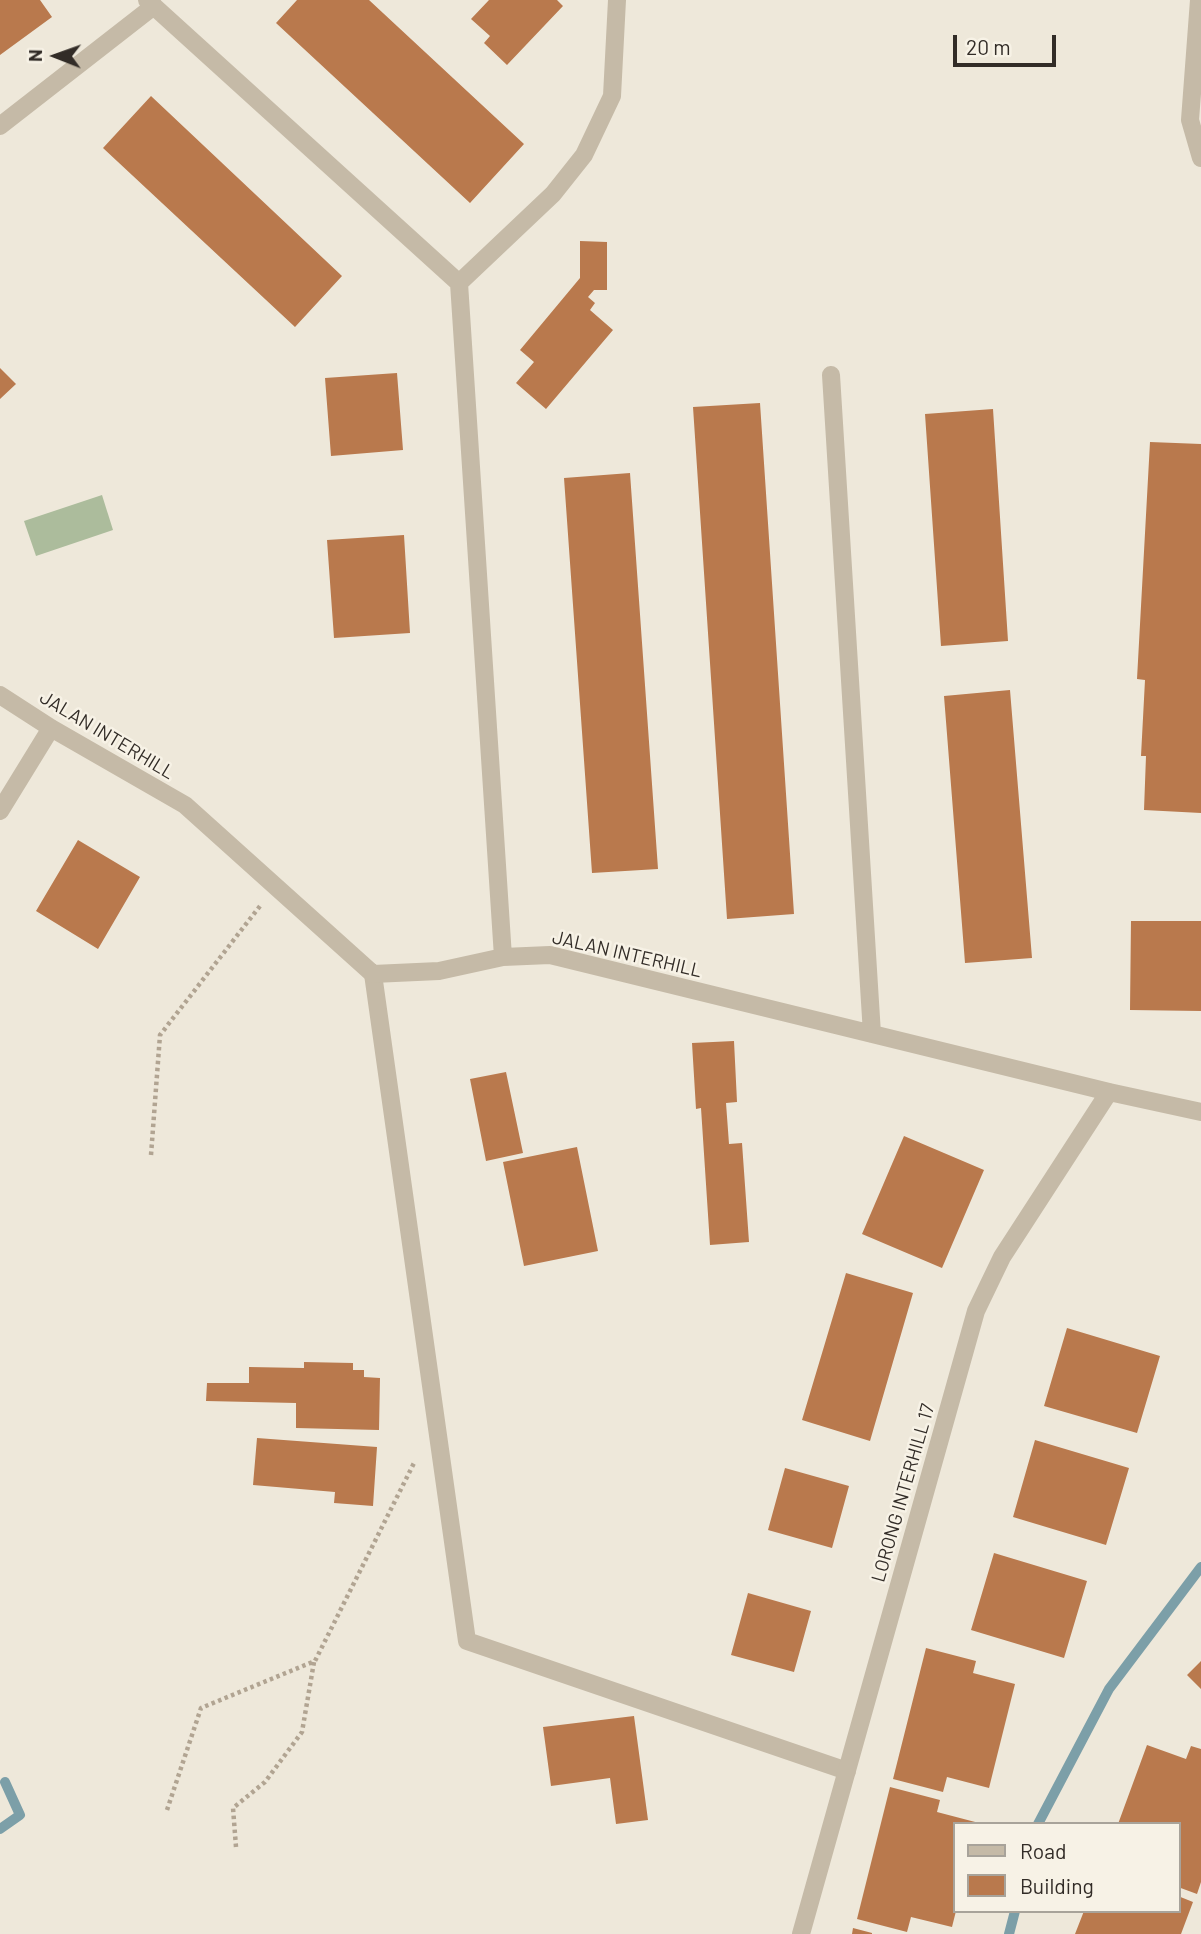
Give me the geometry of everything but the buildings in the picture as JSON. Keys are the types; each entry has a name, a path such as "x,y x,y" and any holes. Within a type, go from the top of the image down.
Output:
{"street":[{"path":"459,283 553,194 584,155 612,96 617,0"},
{"path":"1199,0 1190,120 1201,158"},
{"path":"0,126 150,3 459,283 503,957"},
{"path":"831,375 872,1034"},
{"name":"JALAN INTERHILL","path":"0,695 51,728 185,805 373,974 439,971 503,957 550,955 1109,1092 1201,1112"},
{"path":"0,811 51,728"},
{"path":"373,974 467,1641 847,1771"},
{"name":"LORONG INTERHILL 17","path":"801,1934 976,1311 1002,1257 1109,1092"}],"path":[{"path":"151,1155 160,1035 275,887"},
{"path":"236,1847 233,1808 265,1782 302,1732 315,1661 435,1420"},
{"path":"167,1810 201,1708 315,1661"}],"green space":[{"path":"102,495 113,530 36,556 24,521"}],"waterway":[{"path":"1039,1822 1109,1689 1201,1567"},
{"path":"0,1829 20,1815 5,1782"},
{"path":"1009,1934 1014,1913"}]}
